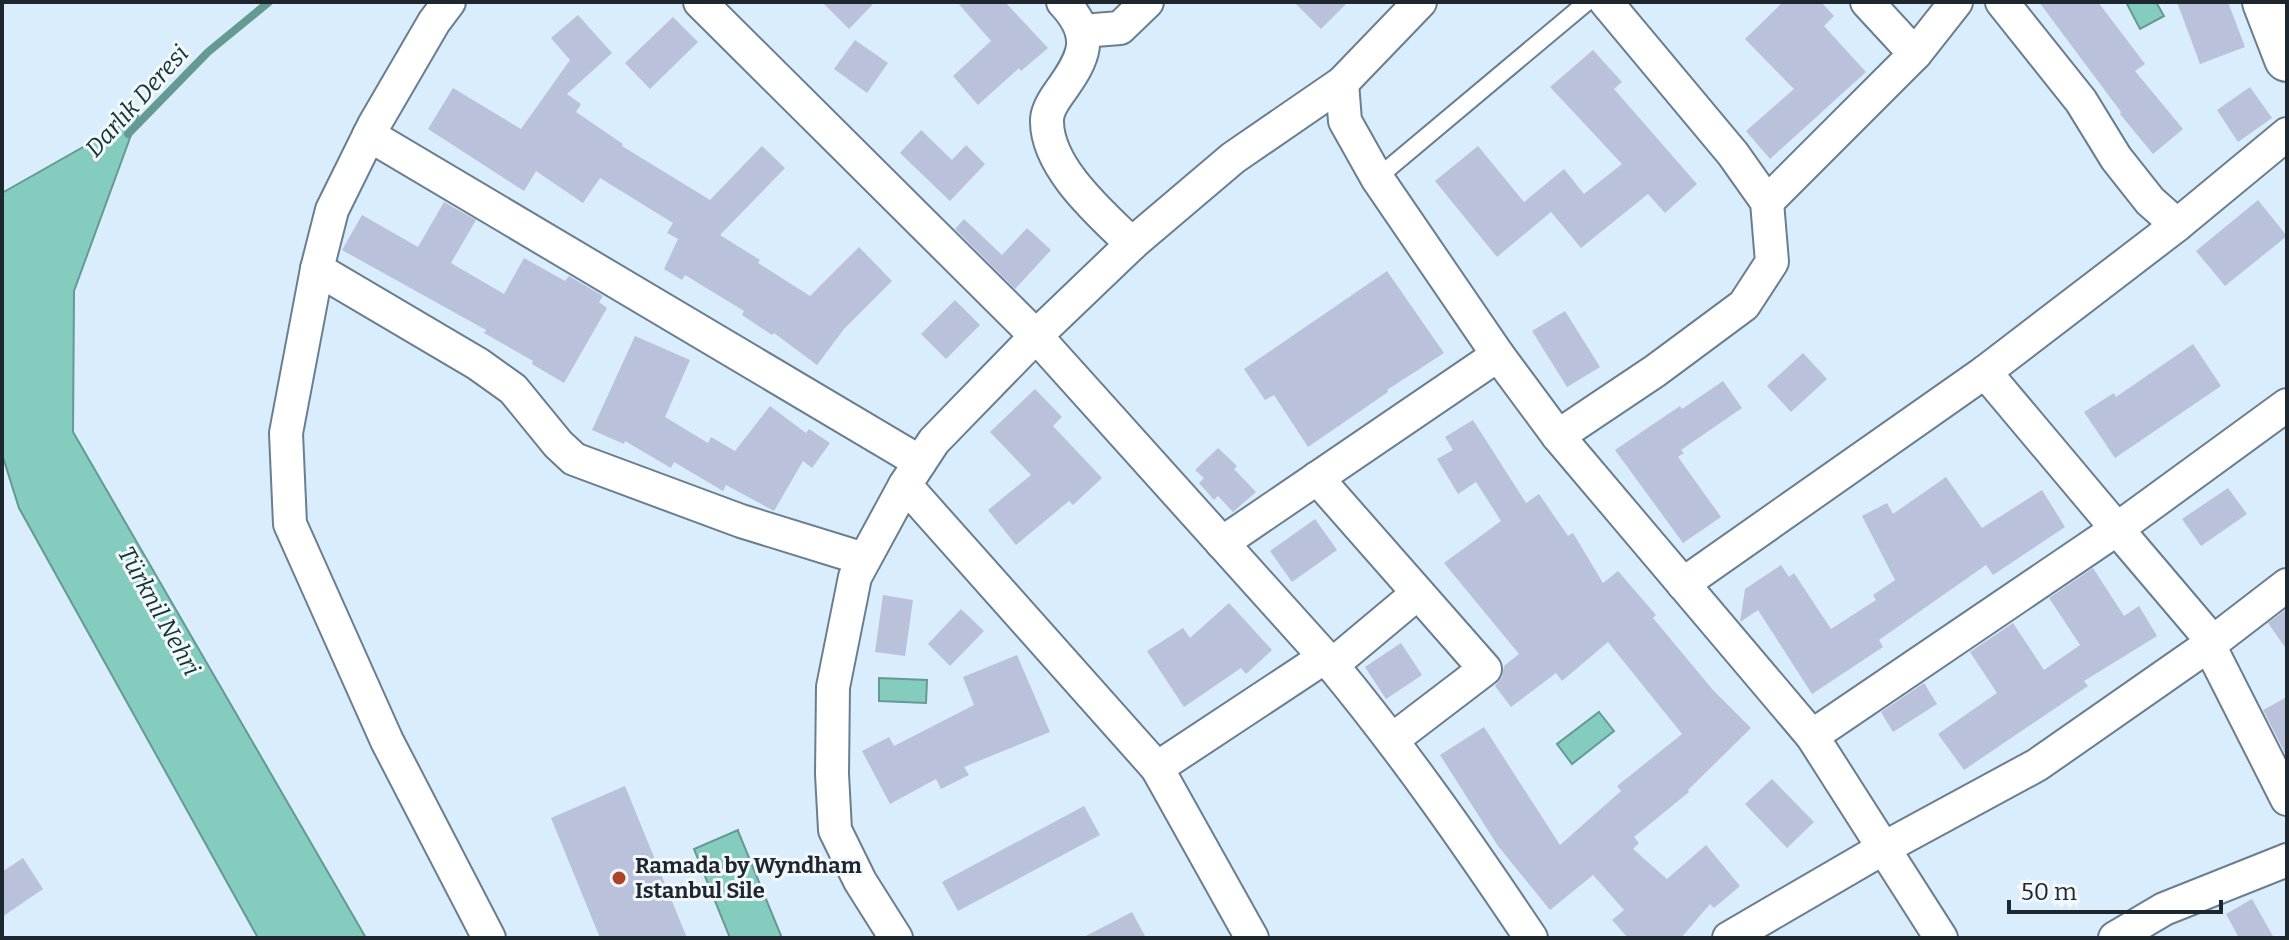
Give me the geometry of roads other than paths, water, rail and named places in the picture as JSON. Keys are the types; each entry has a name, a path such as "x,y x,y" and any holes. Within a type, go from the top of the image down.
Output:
{"street":[{"path":"449,2 434,22 369,135 332,210 317,269 286,433 290,524 387,741 489,938"},
{"path":"700,2 1036,336 1329,661 1455,826 1531,938"},
{"path":"1063,2 1076,16 1085,49 1046,118 1051,143 1069,178 1132,244"},
{"path":"1082,31 1120,28 1147,2"},
{"path":"896,938 860,881 835,830 833,687 855,577 864,559 934,441 1036,336 1132,244 1233,158 1342,83 1420,2"},
{"path":"1558,436 1655,371 1744,305 1772,262 1767,202 1733,154 1606,2"},
{"path":"1867,2 1915,54"},
{"path":"1767,202 1915,54 1956,2"},
{"path":"2002,2 2081,101 2116,158 2150,201 2177,225"},
{"path":"2265,2 2287,59"},
{"path":"1342,83 1345,121 1377,178 1498,355 1558,436 1812,736 1941,938"},
{"path":"1683,584 1985,372 2177,225 2287,134"},
{"path":"369,135 912,474 1157,768 1252,938"},
{"path":"317,269 478,364 513,389 574,459 741,521 864,559"},
{"path":"1222,543 1498,355"},
{"path":"1985,372 2211,643 2287,799"},
{"path":"1812,736 2117,529 2287,405"},
{"path":"1317,478 1485,669 1392,740"},
{"path":"1729,938 1882,849 2037,765 2211,643 2287,585"},
{"path":"1157,768 1329,661 1418,593"},
{"path":"2115,938 2164,909 2287,860"}],"lane":[{"path":"1377,178 1587,2"}],"water":[{"path":"2126,2 2156,2 2164,16 2140,29"},
{"name":"Türknil Nehri","path":"138,116 74,291 73,432 366,938 258,938 19,508 2,454 2,193"},
{"path":"879,678 927,680 926,703 879,701"},
{"path":"1599,712 1614,731 1572,764 1557,744"},
{"path":"738,830 782,938 730,938 694,849"}],"waterway":[{"name":"Darlık Deresi","path":"128,134 208,52 269,2"}],"place":[{"name":"Ramada by Wyndham Istanbul Sile","path":"619,878"}]}
